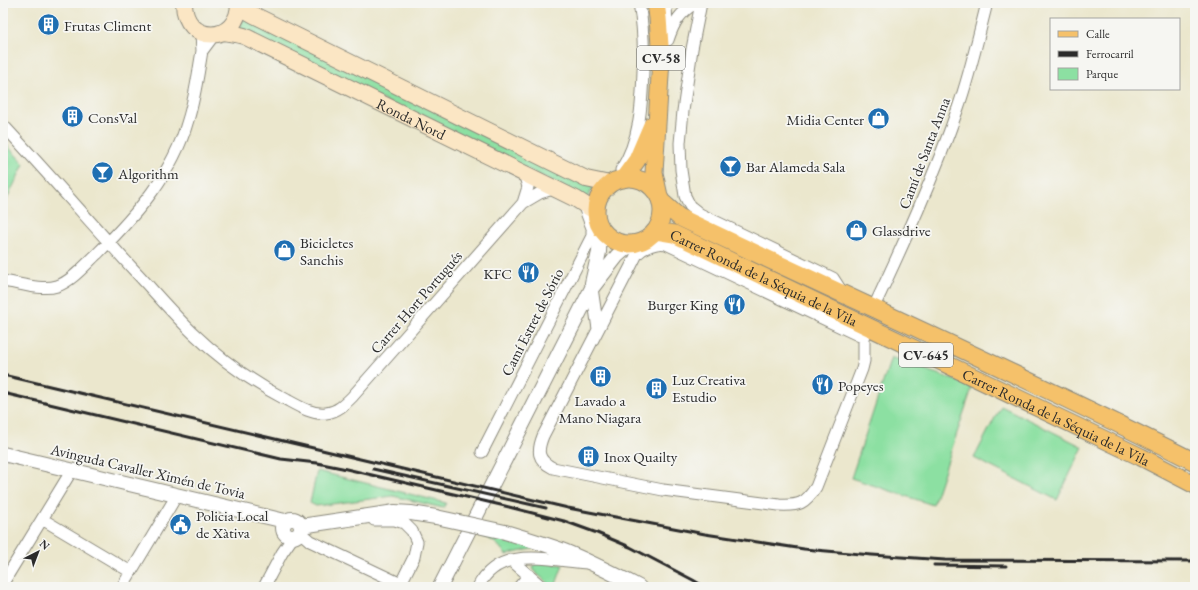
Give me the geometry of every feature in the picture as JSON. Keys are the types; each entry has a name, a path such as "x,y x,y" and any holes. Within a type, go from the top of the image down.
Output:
{"main road":[{"name":"CV-645","path":"213,33 231,27 239,12 239,3"},
{"name":"Ronda Nord","path":"239,3 247,11 254,15 586,179 615,182"},
{"name":"CV-58","path":"656,3 661,59 654,173 660,200"},
{"path":"181,6 187,21 193,28 213,33"},
{"name":"Ronda Nord","path":"213,33 236,34 244,36 556,188 593,214"},
{"name":"CV-58","path":"615,182 639,156 657,114"},
{"name":"CV-645","path":"615,182 633,178 642,181 657,193 660,200"},
{"path":"615,182 603,192 593,214 606,235 615,241 626,244 636,244 649,238 659,237 662,212 660,200"},
{"name":"Carrer Ronda de la Séquia de la Vila","path":"660,200 679,217 844,296 970,353 1195,462"},
{"name":"Carrer Ronda de la Séquia de la Vila","path":"659,237 674,234 866,332 1141,457 1195,484"}],"street":[{"path":"615,182 626,163 637,135 642,107 643,40 642,19 639,3"},
{"path":"657,132 665,96 668,40 666,3"},
{"path":"668,40 675,22 682,13 695,3"},
{"path":"672,29 680,22 684,21 696,27 701,3"},
{"name":"Camí de Santa Anna","path":"873,309 925,196 958,108 970,72 987,3"},
{"name":"Carrer Ronda de la Séquia de la Vila","path":"696,27 680,143 681,163 686,196 690,206 700,214 833,278 844,296"},
{"path":"3,280 40,287 52,288 58,286 71,278 108,242 148,199 163,177 178,148 189,119 202,51 213,33"},
{"path":"3,125 108,242"},
{"name":"Carrer Hort Portugués","path":"523,202 528,187 524,173"},
{"name":"Carrer Hort Portugués","path":"108,242 193,333 213,350 259,384 280,397 307,410 326,413 336,410 352,397 523,202 540,193 556,188"},
{"path":"593,214 600,252 590,291 598,329"},
{"name":"Camí Estret de Sório","path":"482,452 592,236 593,214"},
{"path":"659,237 655,244 637,254 543,436 539,450 541,459 544,463 553,468 663,490 779,505 794,506 799,504 809,497 816,486 862,369 866,332"},
{"name":"Carrer Ronda de la Séquia de la Vila","path":"659,237 666,244 706,263 866,332"},
{"path":"440,587 590,291 617,256 624,249 636,244"},
{"path":"697,245 706,263"},
{"name":"Avinguda Cavaller Ximén de Tovia","path":"3,454 285,521 291,518 295,519 300,523 298,531"},
{"path":"3,583 72,470"},
{"path":"122,587 177,495"},
{"path":"264,587 282,553 298,531 355,518 395,512 436,517 505,532 557,549 591,563 634,586"},
{"path":"298,531 310,541 400,586 414,557 417,542 412,531 404,523 395,520 355,518"},
{"path":"42,520 132,572"},
{"path":"478,587 490,571 511,560 526,558 591,563"},
{"path":"511,560 542,587"},
{"path":"519,587 529,576"}],"green space":[{"path":"245,16 594,186 587,198 238,30"},
{"path":"3,141 24,164 3,207"},
{"path":"891,358 955,380 972,388 933,505 851,478"},
{"path":"1001,406 1083,447 1057,500 974,458"},
{"path":"317,471 446,503 443,508 393,496 316,506 310,503"},
{"path":"480,532 537,548 506,555 494,542 479,534"},
{"path":"539,562 563,565 555,587 536,573 533,568 535,564"}],"railway":[{"path":"3,375 568,508 705,534 804,549 945,560 1195,561"},
{"path":"3,393 281,459 317,463 342,468 564,521 630,547 705,587"},
{"path":"373,469 546,508"},
{"path":"934,565 1006,566"}],"place":[{"name":"Frutas Climent","path":"48,25"},
{"name":"ConsVal","path":"72,117"},
{"name":"Midia Center","path":"879,119"},
{"name":"Bar Alameda Sala","path":"730,166"},
{"name":"Algorithm","path":"102,173"},
{"name":"Glassdrive","path":"856,230"},
{"name":"Bicicletes Sanchis","path":"284,251"},
{"name":"KFC","path":"528,273"},
{"name":"Burger King","path":"734,304"},
{"name":"Lavado a Mano Niagara","path":"600,377"},
{"name":"Popeyes","path":"823,385"},
{"name":"Luz Creativa Estudio","path":"657,388"},
{"name":"Inox Quailty","path":"588,456"},
{"name":"Policia Local de Xàtiva","path":"180,524"}]}
